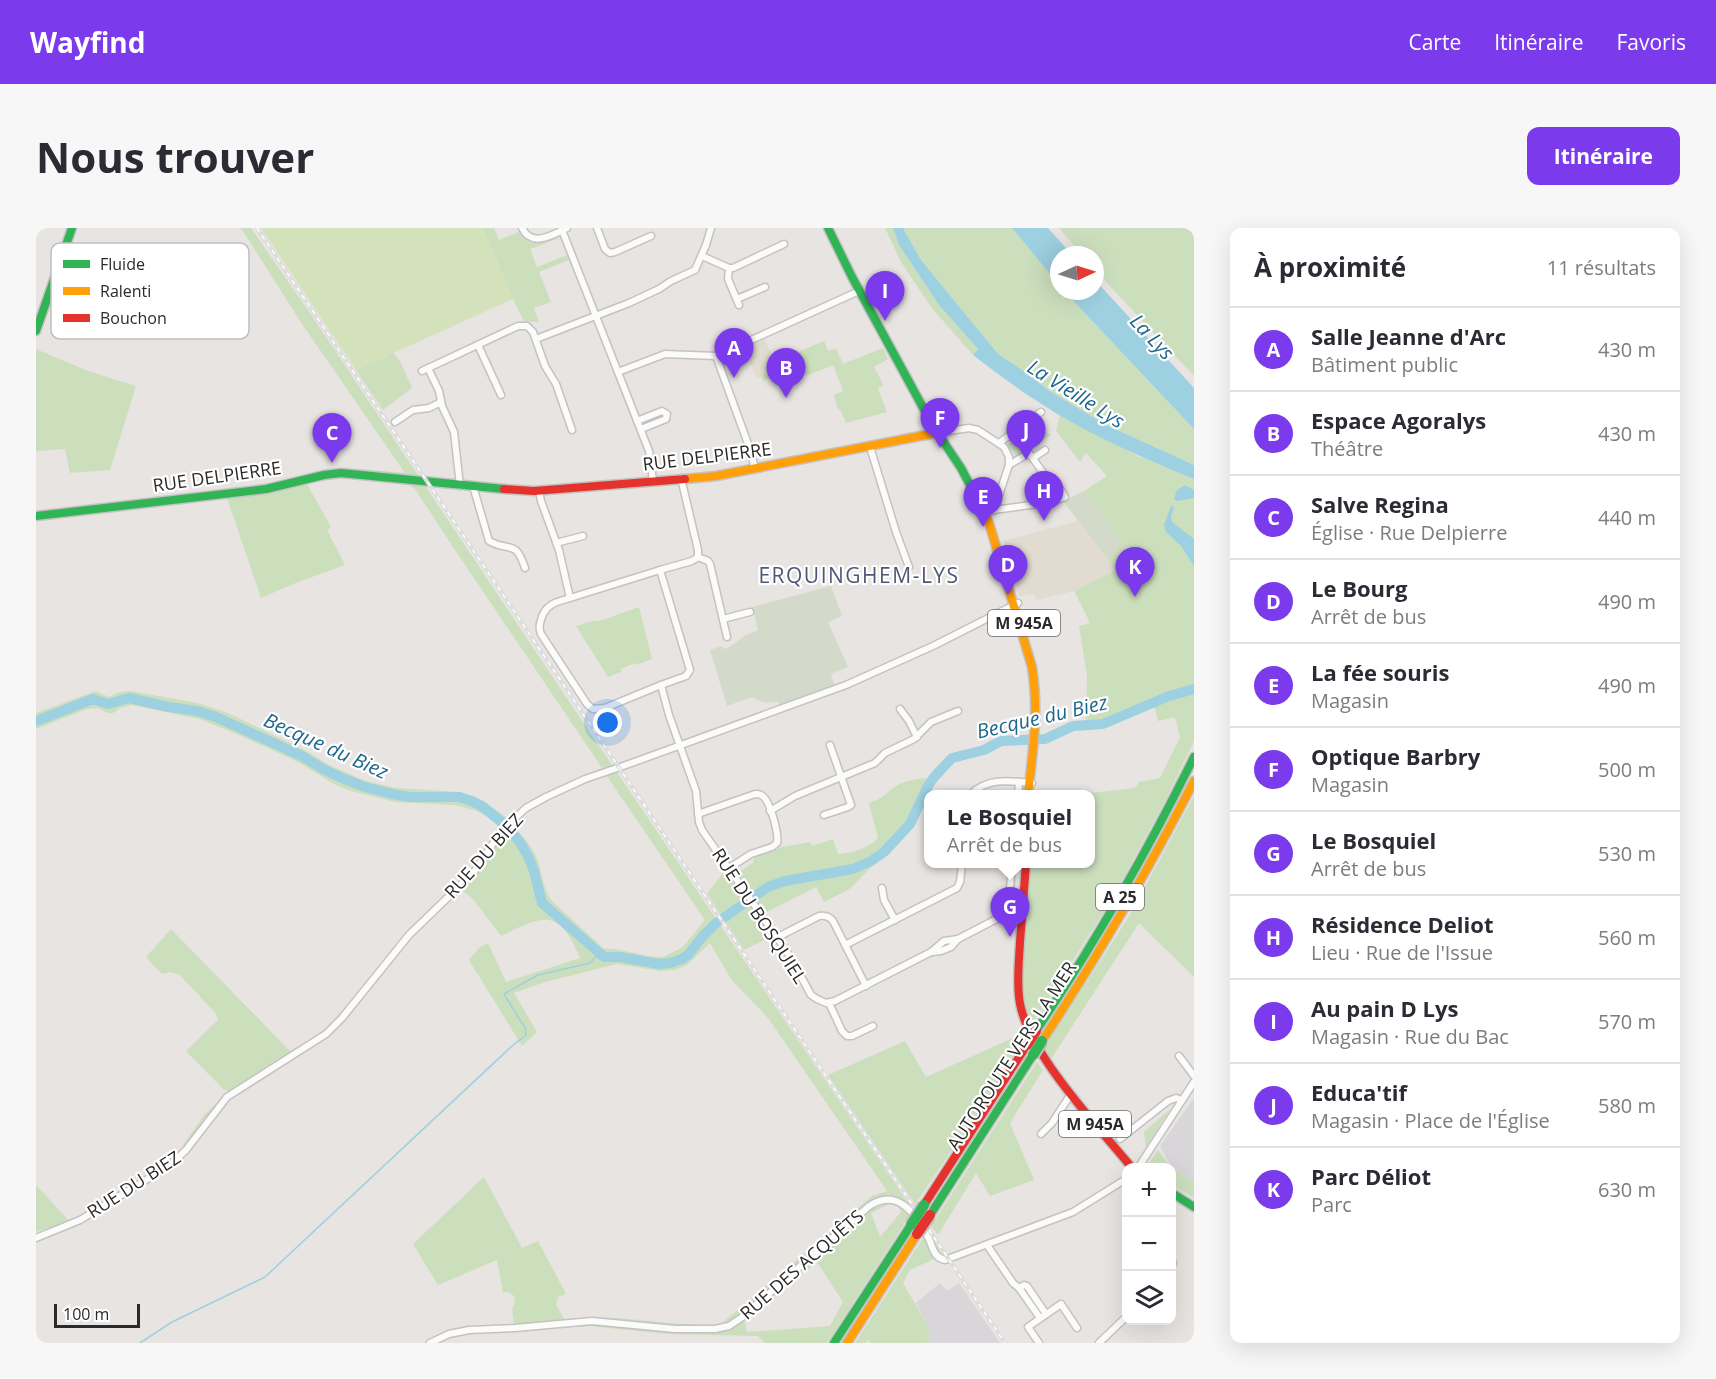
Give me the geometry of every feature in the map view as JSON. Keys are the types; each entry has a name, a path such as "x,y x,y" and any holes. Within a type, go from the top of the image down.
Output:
{"main road":[{"path":"67,243 72,228"},
{"name":"M 945A","path":"828,228 859,291 919,399 990,511 1039,679 1040,701 1028,787"},
{"path":"36,331 51,288"},
{"name":"RUE DELPIERRE","path":"36,516 266,489 341,473 503,490 539,490 720,475 940,433"},
{"name":"A 25","path":"834,1343 927,1210 1030,1050 1036,1031 1122,894 1194,757"},
{"name":"AUTOROUTE VERS LA MER","path":"1030,1050 1042,1041 1084,976 1132,897 1194,781"},
{"name":"M 945A","path":"1023,868 1016,914 1020,1004 1026,1024 1034,1041 1059,1079 1129,1163"},
{"path":"1176,1196 1194,1207"},
{"name":"A 25","path":"846,1343 914,1229"}],"street":[{"path":"522,228 528,237 536,239 564,229 650,454 653,481"},
{"path":"597,228 605,249 610,253 651,237"},
{"path":"536,339 629,303 695,270 711,228"},
{"path":"702,256 729,267 738,266 784,244"},
{"path":"729,267 728,279 738,302 765,286"},
{"path":"618,372 662,354 716,356 859,291"},
{"path":"460,486 454,432 441,402 439,391 425,370 522,325 530,328 545,366 557,387 572,430"},
{"path":"478,345 501,395"},
{"path":"716,356 755,469"},
{"path":"395,422 413,410 429,408 441,402"},
{"path":"637,420 661,411 667,414 666,418 640,429"},
{"path":"999,443 1041,412"},
{"path":"940,433 972,428 999,443 1008,453 1009,465 990,511"},
{"path":"870,447 909,567"},
{"path":"1033,458 1045,450"},
{"path":"990,511 1052,502 1065,497 1061,490 1049,482 1029,453 1009,465"},
{"path":"681,478 698,557"},
{"path":"473,486 489,541 515,549 522,557 525,568"},
{"path":"539,490 570,598"},
{"path":"556,543 583,536"},
{"path":"660,570 690,670 687,675 661,686 602,709 593,709 540,632 540,621 547,607 570,598 660,570 692,561 698,557"},
{"path":"698,557 710,564 727,637"},
{"name":"RUE DU BIEZ","path":"36,1238 80,1220 169,1166 186,1150 227,1097 326,1034 342,1018 414,929 474,872 502,830 531,806 577,782 846,685 933,646 1016,604"},
{"path":"723,619 750,612"},
{"name":"RUE DU BOSQUIEL","path":"661,686 696,791 702,830 793,961 811,995 820,1001 829,1003"},
{"path":"900,709 917,736"},
{"path":"770,811 795,796 875,764 885,753 917,736 931,722 958,711"},
{"path":"824,815 851,806 830,745"},
{"path":"977,790 1004,780 1028,787"},
{"path":"698,814 758,794 763,796 778,836 776,844 729,868"},
{"path":"845,945 957,888 962,868"},
{"path":"873,1026 855,1036 847,1036 842,1031 829,1003 931,952 945,950 958,939 1016,914 1012,868"},
{"path":"882,888 884,900 895,920"},
{"path":"777,938 824,915 831,918 866,986"},
{"path":"1179,1056 1194,1076"},
{"path":"1141,1163 1194,1082"},
{"path":"1041,1134 1052,1123 1071,1095"},
{"path":"1120,1139 1168,1101 1176,1098 1181,1100"},
{"name":"RUE DES ACQUÊTS","path":"430,1343 446,1335 465,1330 584,1321 686,1329 724,1328 741,1318 868,1207 884,1200 895,1200 907,1208 927,1236 937,1256 941,1260 949,1260 1072,1212 1122,1181"},
{"path":"987,1245 1013,1283 1043,1316"},
{"path":"1039,1343 1028,1326 1061,1304 1077,1328"},
{"path":"1099,1343 1122,1321"}],"shaded area":[{"path":"764,338 778,369 757,378 744,350"},
{"path":"1078,521 1115,570 1074,591 1036,600 1034,594 1020,596 1004,541"},
{"path":"1194,1098 1194,1182 1176,1169 1176,1163 1169,1163 1160,1146"},
{"path":"940,1283 947,1291 959,1283 1000,1343 932,1343 926,1339 931,1332 916,1303"}],"green space":[{"path":"241,228 251,228 312,316 913,1210 827,1343 765,1343 758,1336 667,1334 581,1327 578,1318 701,1325 722,1323 872,1196 887,1191 768,1018 731,979 710,943 687,965 675,970 660,971 617,964 545,982 514,993 537,1032 522,1046 469,960 479,948 488,943 506,982 580,958 565,930 549,920 529,923 501,936 473,899 462,890 412,936 329,1037 235,1095 189,1153 183,1145 205,1114 230,1091 223,1089 186,1051 218,1020 216,1014 180,975 170,972 162,974 146,957 171,929 290,1051 316,1037 332,1023 411,927 467,875 500,828 477,811 455,805 395,802 351,791 334,784 298,762 199,719 132,705 120,708 113,713 98,708 87,709 36,729 36,713 96,691 109,697 130,691 198,703 228,713 363,780 396,788 461,792 484,801 507,818 541,796 602,768 415,489 409,485 360,480 360,469 405,473 302,324","holes":["606,775 705,920 683,947 663,957 603,948 551,900 536,856 513,825 543,802","889,1204 897,1204 901,1212 880,1237 871,1213","817,1262 843,1302 830,1326 747,1332 744,1320"]},
{"path":"261,228 483,228 513,299 356,370"},
{"path":"483,228 494,228 499,240 519,232 533,243 560,238 530,249 537,267 567,255 569,260 539,272 551,302 534,308 539,322 524,321"},
{"path":"885,228 893,228 899,245 939,305 978,349 973,355 931,307 901,262"},
{"path":"903,228 1012,228 1050,274 1050,300 1072,300 1194,429 1194,465 1106,425 1048,390 998,354 921,260"},
{"path":"1059,228 1194,228 1194,376 1104,280 1104,246 1074,246"},
{"path":"824,341 828,351 836,348 843,364 883,348 888,359 874,367 884,386 878,388 887,412 846,423 840,409 838,410 834,395 843,391 833,365 806,376 801,365 763,381 761,376 778,369 775,362"},
{"path":"36,349 88,371 136,386 110,470 70,473 65,449 36,451"},
{"path":"393,353 400,361 412,388 383,410 356,370"},
{"path":"1060,415 1138,456 1194,479 1194,741 1165,801 1110,902 1031,1026 1025,1011 1022,992 1022,947 1030,868 1095,868 1095,793 1135,788 1139,782 1160,778 1180,737 1175,717 1158,721 1153,702 1099,723 1086,723 1087,675 1079,626 1090,623 1074,591 1115,570 1107,559 1123,547 1084,491 1107,476 1086,453 1080,462 1056,431"},
{"path":"1032,423 1051,435 1017,457 1007,445"},
{"path":"306,475 307,484 331,527 327,530 345,565 261,598 227,498 166,504 267,486"},
{"path":"1084,491 1124,547 1107,559 1063,501"},
{"path":"831,586 842,616 828,622 848,667 831,674 834,685 779,705 778,701 764,702 752,697 727,706 710,650 722,646 723,649 730,647 744,636 758,630 752,607"},
{"path":"639,607 652,659 636,665 635,663 608,677 576,626 596,620 597,622"},
{"path":"926,778 934,784 931,790 924,790 924,801 908,829 851,888 824,902 816,887 765,913 737,873 753,863 754,857 782,847 810,842 812,846 833,839 838,854 865,847 878,838 869,803 881,798 899,784"},
{"path":"1194,796 1194,977 1139,923 1051,1059 1043,1050 1131,913"},
{"path":"725,870 771,937 744,950 707,894"},
{"path":"1022,1034 1024,1038 915,1204 828,1075 905,1041 926,1077"},
{"path":"1037,1062 1043,1070 1010,1123 1034,1180 990,1196 976,1173 938,1235 931,1226"},
{"path":"1170,1109 1146,1148 1144,1132"},
{"path":"1158,1150 1168,1163 1150,1163"},
{"path":"1176,1170 1194,1182 1194,1198 1176,1187"},
{"path":"484,1177 522,1248 538,1241 566,1294 558,1297 556,1305 565,1320 514,1325 512,1309 515,1302 514,1296 508,1292 503,1293 497,1260 438,1285 413,1244"},
{"path":"36,1185 69,1221 36,1232"},
{"path":"927,1232 943,1255 910,1270 903,1283 931,1331 926,1339 932,1343 871,1343 868,1340 866,1343 855,1343"}],"water":[{"path":"893,228 903,228 921,260 998,354 1048,390 1106,425 1194,465 1194,479 1074,424 1021,390 973,355 978,349 939,305 899,245"},
{"path":"1012,228 1048,228 1064,246 1050,246 1050,274"},
{"path":"1104,290 1194,388 1194,429 1072,300 1104,300"},
{"path":"1185,485 1194,490 1194,498 1177,501 1174,499 1177,490"},
{"path":"1171,506 1174,507 1172,522 1194,539 1194,566 1181,546 1166,532 1164,525"}],"waterway":[{"name":"Becque du Biez","path":"926,790 935,776 952,758 984,750 1001,741 1045,739 1073,726 1103,724 1169,696 1194,689"},
{"name":"Becque du Biez","path":"36,721 93,699 108,704 129,698 197,711 216,717 365,787 410,797 459,797 472,801 503,823 519,841 534,871 542,903 604,957 620,957 659,964 670,963 688,955 716,923 768,887 785,881 853,869 871,861 884,852 910,824 924,794"},
{"path":"140,1343 172,1322 265,1277 526,1035 525,1028 504,994 538,975 590,963 599,953"}],"railway":[{"path":"257,228 1005,1343"}],"traffic: fast":[{"path":"67,243 72,228"},
{"path":"828,228 933,426 961,468 978,500"},
{"path":"36,331 51,288"},
{"path":"36,516 266,489 341,473 504,489"},
{"path":"1036,1031 1120,897 1194,757"},
{"path":"1033,1055 1042,1041"},
{"path":"930,1215 1033,1055"},
{"path":"1176,1196 1194,1207"},
{"path":"911,1225 924,1205"},
{"path":"834,1343 911,1225"}],"traffic: slow":[{"path":"685,479 716,476 941,432"},
{"path":"978,500 989,523 1032,667 1035,715 1028,790"},
{"path":"1042,1041 1121,913 1194,781"},
{"path":"847,1343 917,1234"}],"traffic: jam":[{"path":"504,489 534,491 685,479"},
{"path":"1026,868 1018,976 1019,997 1024,1018 1034,1040 1065,1087 1128,1163"},
{"path":"1027,1045 1036,1031"},
{"path":"924,1205 1027,1045"},
{"path":"917,1234 930,1215"}],"place":[{"name":"Au pain D Lys","path":"885,321"},
{"name":"Salle Jeanne d'Arc","path":"734,378"},
{"name":"Espace Agoralys","path":"786,398"},
{"name":"Optique Barbry","path":"940,448"},
{"name":"Educa'tif","path":"1026,460"},
{"name":"Salve Regina","path":"332,463"},
{"name":"Résidence Deliot","path":"1044,521"},
{"name":"La fée souris","path":"983,527"},
{"name":"Le Bourg","path":"1008,595"},
{"name":"Parc Déliot","path":"1135,597"},
{"name":"Le Bosquiel","path":"1010,937"}],"district":[{"name":"ERQUINGHEM-LYS","path":"859,576"}],"water label":[{"name":"La Lys","path":"1152,337"},
{"name":"La Vieille Lys","path":"1076,394"}]}
